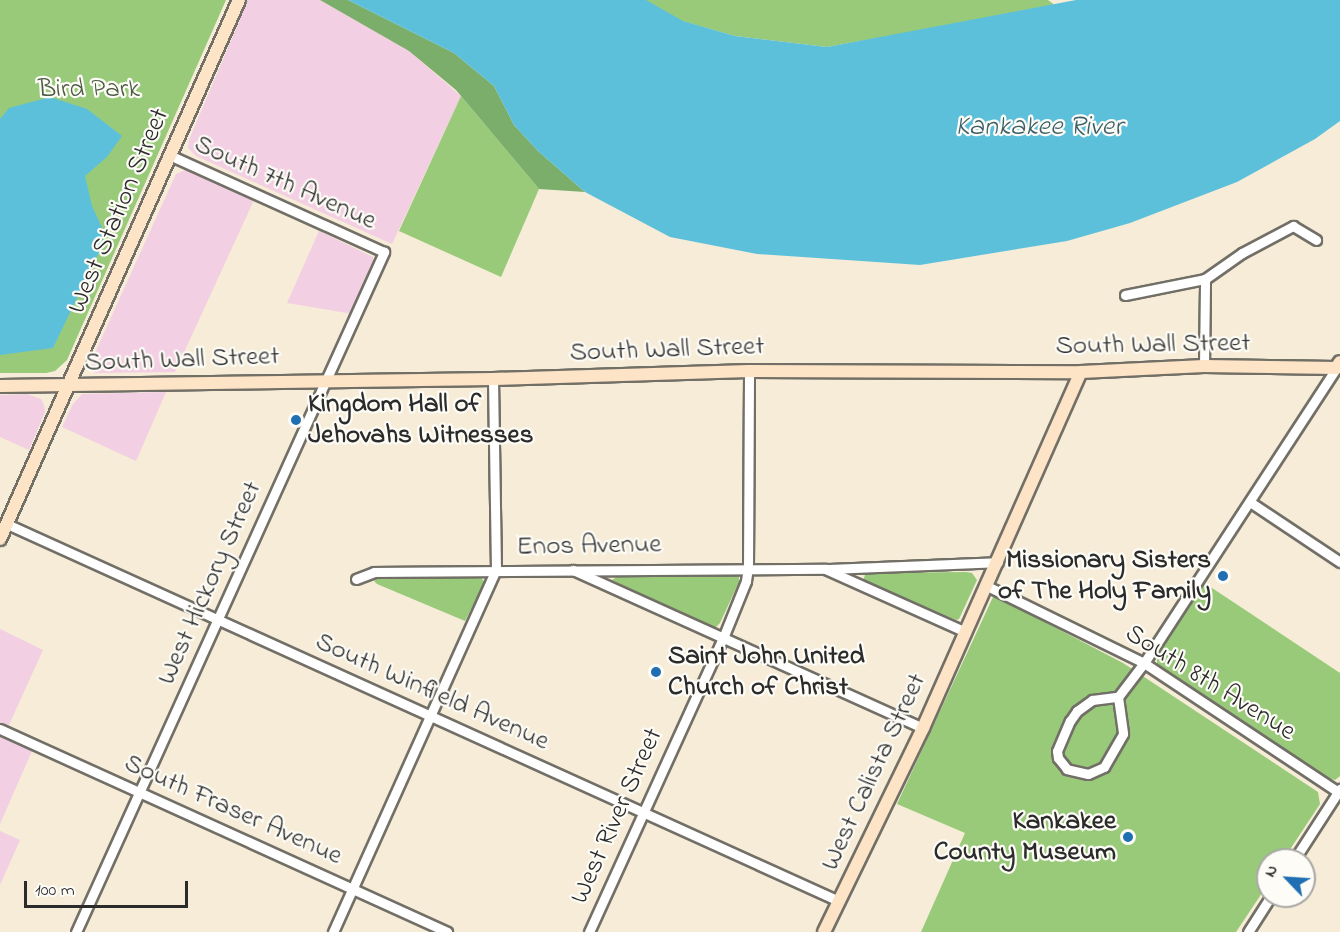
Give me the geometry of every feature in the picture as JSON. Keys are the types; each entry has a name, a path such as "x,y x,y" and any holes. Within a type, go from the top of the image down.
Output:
{"main road":[{"name":"West Station Street","path":"0,539 69,387 168,154 239,0"},
{"name":"South Wall Street","path":"0,386 69,387 326,380 493,379 749,370 1081,372 1204,366 1338,365"},
{"name":"West Calista Street","path":"824,932 923,728 1081,372"}],"street":[{"name":"South 7th Avenue","path":"168,154 384,252"},
{"path":"1125,295 1205,279 1242,253 1293,226 1316,240"},
{"name":"West Hickory Street","path":"76,932 384,252"},
{"path":"1204,366 1205,279"},
{"path":"1119,697 1092,700 1077,711 1057,751 1058,758 1067,769 1088,774 1104,766 1123,734 1119,697 1144,663 1338,365"},
{"name":"West River Street","path":"589,932 723,638 746,580 748,567 749,370"},
{"path":"333,932 496,570 493,379"},
{"path":"1250,502 1340,562"},
{"name":"South Winfield Avenue","path":"7,524 839,901"},
{"name":"Enos Avenue","path":"356,579 374,572 748,567 825,569 998,562"},
{"path":"571,569 923,728"},
{"name":"Enos Avenue","path":"825,569 966,632"},
{"name":"South 8th Avenue","path":"987,586 1144,663 1339,791"},
{"name":"South Fraser Avenue","path":"0,729 447,932"},
{"path":"1302,848 1339,791"},
{"path":"1248,932 1263,908"}],"shaded area":[{"path":"248,0 320,0 409,51 461,96 392,244 196,156 188,148 189,140"},
{"path":"186,170 254,200 175,372 95,373 91,370 94,355 176,174"},
{"path":"319,231 373,257 374,266 353,314 287,303"},
{"path":"166,392 136,461 62,427 73,404 82,394"},
{"path":"27,394 41,399 45,412 29,450 0,437 0,395"},
{"path":"0,629 43,650 3,738 32,751 0,824"},
{"path":"0,831 20,840 0,885"}],"green space":[{"name":"Bird Park","path":"0,0 226,0 67,360 55,371 46,373 0,373"},
{"path":"320,0 348,0 454,53 494,86 514,125 538,151 585,192 539,189 456,90 409,51"},
{"path":"643,0 1048,0 1056,6 827,47 735,36 675,19"},
{"path":"461,96 539,189 501,277 399,231"},
{"path":"866,573 972,573 977,580 959,619 956,620 863,580"},
{"path":"730,574 739,577 739,582 720,623 714,629 612,580 618,576"},
{"path":"379,577 480,577 485,582 465,621 377,584 374,581"},
{"path":"1203,582 1340,673 1340,776 1335,780 1325,777 1157,664 1157,652"},
{"path":"993,597 999,598 1123,663 1318,792 1320,804 1291,848 1256,848 1256,902 1236,932 921,932 965,833 897,804"}],"water":[{"name":"Kankakee River","path":"348,0 646,0 683,21 735,36 827,47 1076,0 1340,0 1340,121 1315,139 1237,182 1130,223 1067,241 920,265 757,254 670,237 585,192 538,151 514,125 494,86 454,53"},
{"path":"50,97 87,109 122,136 107,157 85,176 92,206 104,232 100,250 53,348 0,355 0,119 9,108"}],"place":[{"name":"Kingdom Hall of Jehovahs Witnesses","path":"296,420"},
{"name":"Missionary Sisters of The Holy Family","path":"1223,576"},
{"name":"Saint John United Church of Christ","path":"656,672"},
{"name":"Kankakee County Museum","path":"1128,837"}]}
